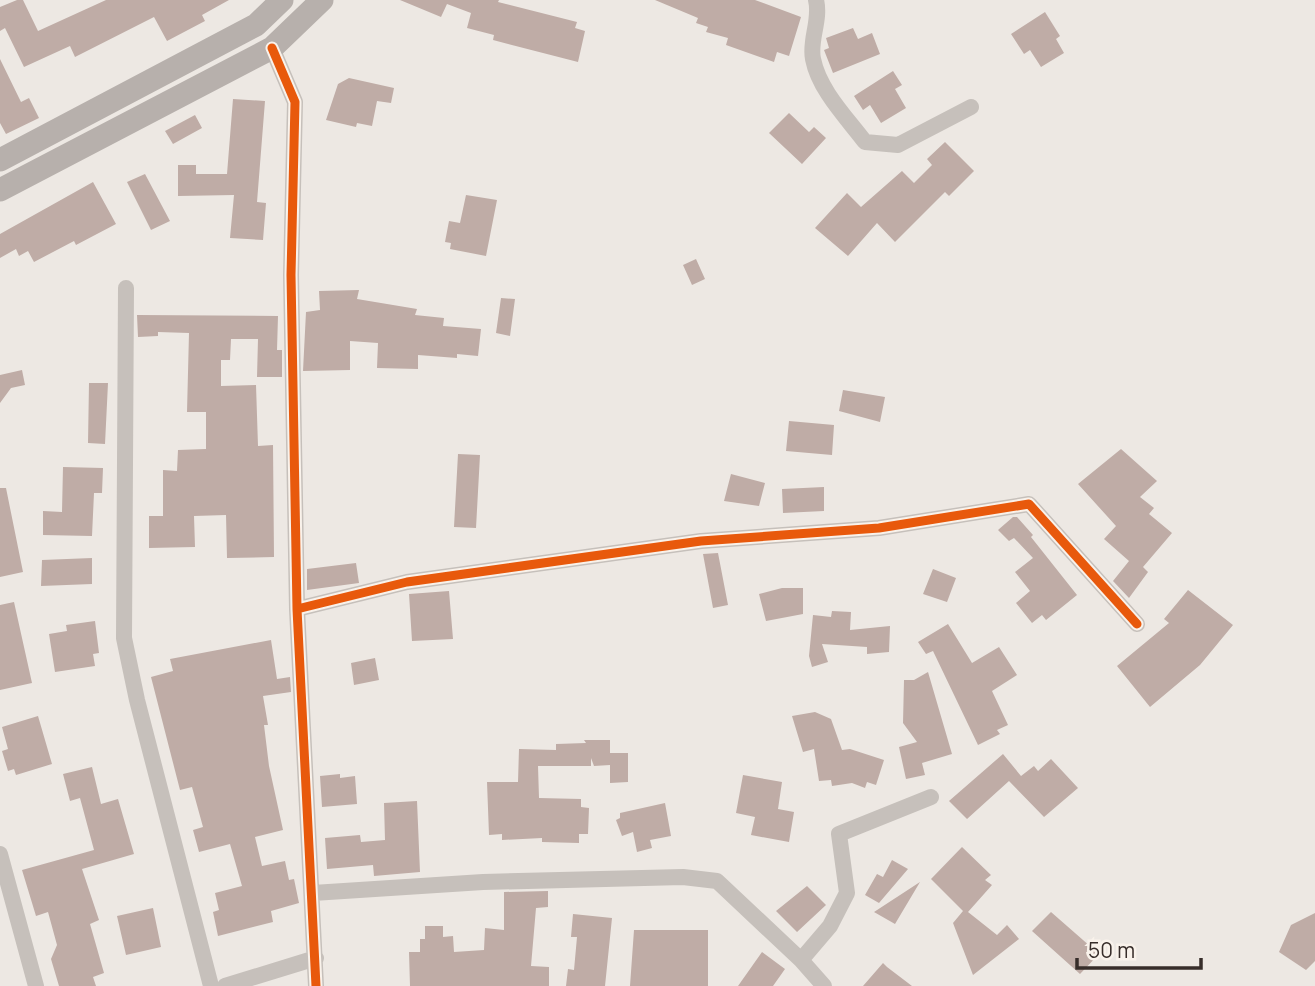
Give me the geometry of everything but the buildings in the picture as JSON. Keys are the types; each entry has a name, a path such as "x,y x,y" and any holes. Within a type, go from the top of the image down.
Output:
{"street":[{"path":"0,160 256,25 282,0"},
{"path":"0,190 272,48 322,0"},
{"path":"816,0 820,13 812,58 822,83 865,142 898,145 971,107"},
{"path":"272,48 295,102 291,275 297,609 316,986"},
{"path":"126,288 124,638 137,700 211,986"},
{"path":"297,609 420,580 701,541 879,528 1029,504 1137,624"},
{"path":"802,960 830,926 847,893 839,834 931,797"},
{"path":"0,854 36,986"},
{"path":"313,893 483,882 683,877 718,881 802,960 824,986"},
{"path":"225,986 316,958"}],"cycle path":[{"path":"272,48 295,102 291,275 297,609 316,986"},
{"path":"297,609 407,582 701,541 879,528 1029,504 1137,624"}]}
